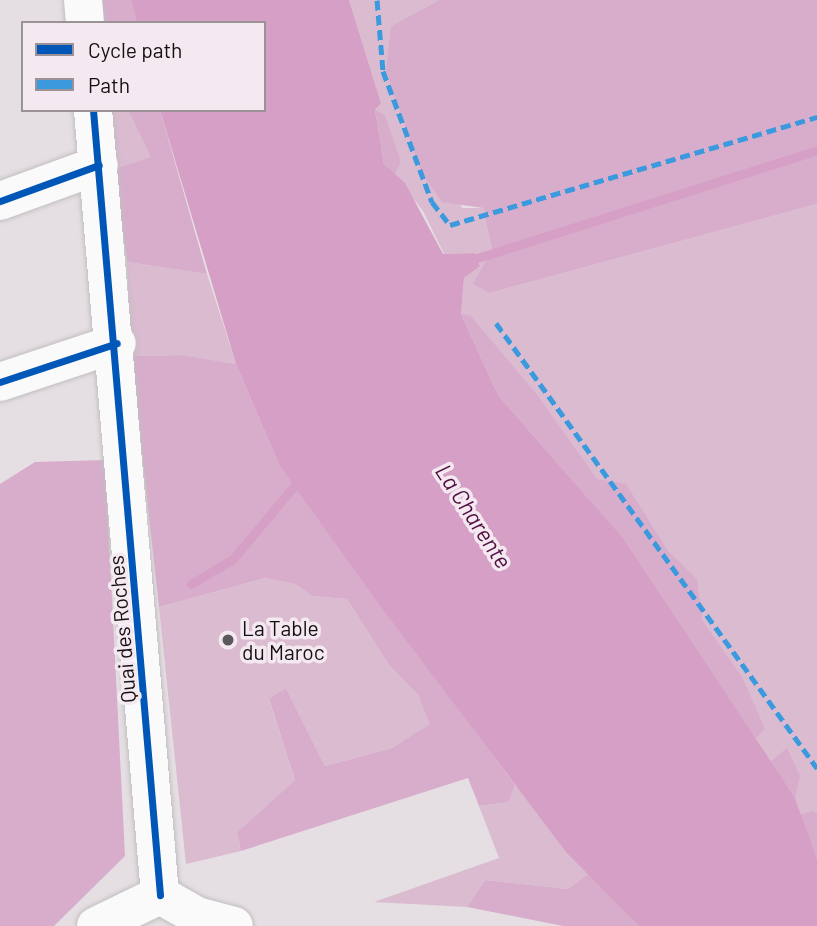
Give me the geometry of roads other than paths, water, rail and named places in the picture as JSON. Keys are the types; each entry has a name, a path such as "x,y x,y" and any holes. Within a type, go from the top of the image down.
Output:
{"street":[{"path":"83,0 85,21"},
{"name":"Quai des Roches","path":"93,112 117,343 160,895"},
{"path":"0,201 99,165"},
{"path":"0,382 117,343"},
{"path":"96,926 160,895 197,916 234,926"}],"water":[{"name":"La Charente","path":"131,0 349,0 381,103 375,110 384,164 405,183 443,254 475,253 480,266 464,278 461,314 498,395 623,538 795,798 817,859 817,926 639,926 566,852 375,599 279,465 236,364 161,112 266,112 266,21 136,21"}],"waterway":[{"path":"468,261 817,150"},
{"path":"191,584 233,559 294,486"}],"place":[{"name":"La Table du Maroc","path":"228,640"}]}
